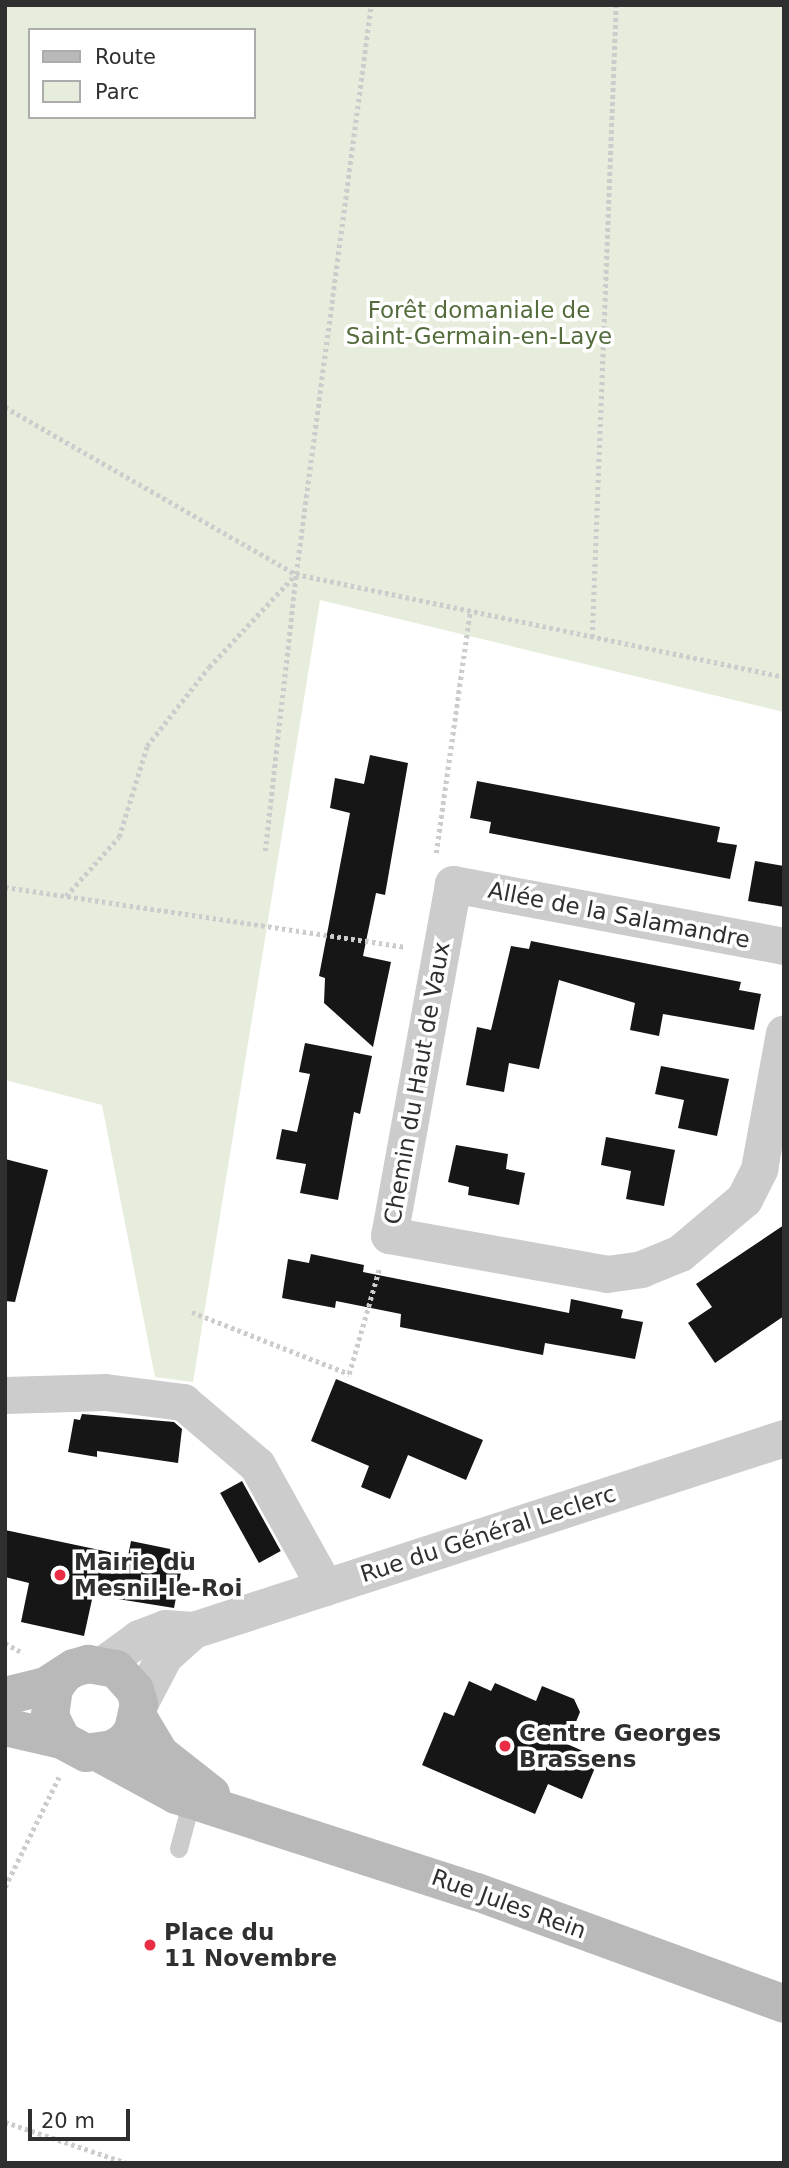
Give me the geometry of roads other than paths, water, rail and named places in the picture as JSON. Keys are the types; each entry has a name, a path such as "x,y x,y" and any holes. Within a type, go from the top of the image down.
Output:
{"main road":[{"path":"5,1696 46,1686 74,1668 102,1665 127,1679 138,1711 124,1742 78,1747 54,1729 50,1709 54,1688 62,1677"},
{"name":"Rue Jules Rein","path":"138,1711 160,1754 178,1772 232,1811"},
{"name":"Rue Jules Rein","path":"5,1727 116,1758 153,1785 192,1800 477,1892 784,2004"}],"street":[{"name":"Allée de la Salamandre","path":"453,884 780,949"},
{"name":"Chemin du Haut de Vaux","path":"453,884 389,1235 607,1274 641,1269 680,1253 744,1199 759,1168 784,1033"},
{"path":"5,1395 104,1392 183,1402 257,1465 325,1587"},
{"name":"Rue du Général Leclerc","path":"102,1665 139,1638 165,1628 193,1630 784,1438"},
{"name":"Rue du Général Leclerc","path":"138,1711 164,1656 193,1630"}],"lane":[{"path":"179,1849 192,1800"}],"place":[{"name":"Mairie du Mesnil-le-Roi","path":"60,1575"},
{"name":"Centre Georges Brassens","path":"505,1746"},
{"name":"Place du 11 Novembre","path":"150,1945"}],"park label":[{"name":"Forêt domaniale de Saint-Germain-en-Laye","path":"479,323"}]}
